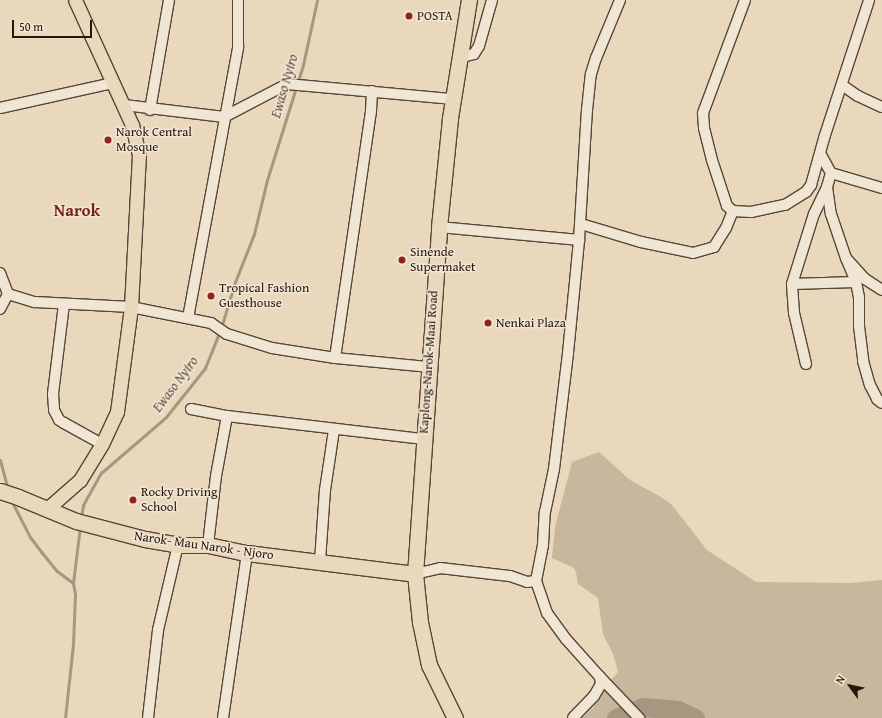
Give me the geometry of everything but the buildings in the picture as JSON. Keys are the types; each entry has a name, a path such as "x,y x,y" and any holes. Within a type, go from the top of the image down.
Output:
{"highway":[{"name":"Kaplong-Narok-Maai Road","path":"455,718 429,665 420,622 415,574 428,367 439,227 458,58 468,0"},
{"name":"Narok- Mau Narok - Njoro","path":"0,491 76,521 144,539 178,545 208,545 247,553 415,574"}],"main road":[{"path":"47,509 80,480 102,444 117,412 130,307 139,155 132,125 75,0"}],"street":[{"path":"150,110 169,0"},
{"path":"188,318 238,47 238,0"},
{"path":"458,58 474,54 479,46 492,0"},
{"path":"620,0 591,74 587,110 580,224 568,353 536,581 548,613 566,639 639,718"},
{"path":"745,0 702,113 712,160 727,206 733,211 751,212 771,209 796,200 806,192 811,185 821,155 825,135 869,0"},
{"path":"0,108 113,83"},
{"path":"124,106 224,117 287,84 454,99"},
{"path":"842,85 858,96 882,107"},
{"path":"336,358 369,126 372,91"},
{"path":"821,155 831,173 882,188"},
{"path":"806,364 794,313 792,284 814,214 827,187 831,173"},
{"path":"827,187 831,214 856,282 859,297 859,326 863,361 870,385 877,399 882,403"},
{"path":"580,224 640,242 693,253 714,247 726,228 733,211"},
{"path":"439,227 578,240"},
{"path":"846,258 865,279 882,290"},
{"path":"0,273 8,294 0,309"},
{"path":"792,284 856,282"},
{"path":"8,294 35,302 130,307 211,323 227,334 272,348 336,358 428,367"},
{"path":"64,304 53,394 54,410 59,420 102,444"},
{"path":"191,409 227,416 334,430 424,439"},
{"path":"208,545 216,476 227,416"},
{"path":"320,561 325,490 334,430"},
{"path":"148,718 158,630 178,545"},
{"path":"223,718 247,553"},
{"path":"415,574 440,568 510,576 527,582 536,581"},
{"path":"573,718 594,696 600,684 600,677"}],"shaded area":[{"path":"599,452 630,480 671,504 707,550 756,582 850,583 882,580 882,718 582,718 593,708 601,691 618,672 613,654 603,634 598,598 578,584 574,568 552,558 555,527 572,462"}],"waterway":[{"name":"Ewaso Nyiro","path":"81,518 83,505 101,473 166,417 205,368 221,328 235,282 254,234 267,180 303,65 317,0"},
{"path":"0,460 8,489"},
{"path":"11,500 30,537 57,571 73,583"},
{"name":"Ewaso Nyiro","path":"65,718 73,644 75,594 73,583 80,526"},
{"path":"616,718 643,707 678,710 695,718"}],"place":[{"name":"POSTA","path":"409,16"},
{"name":"Narok Central Mosque","path":"108,140"},
{"name":"Sinende Supermaket","path":"402,260"},
{"name":"Tropical Fashion Guesthouse","path":"211,296"},
{"name":"Nenkai Plaza","path":"488,323"},
{"name":"Rocky Driving School","path":"133,500"}],"district":[{"name":"Narok","path":"77,210"}]}
